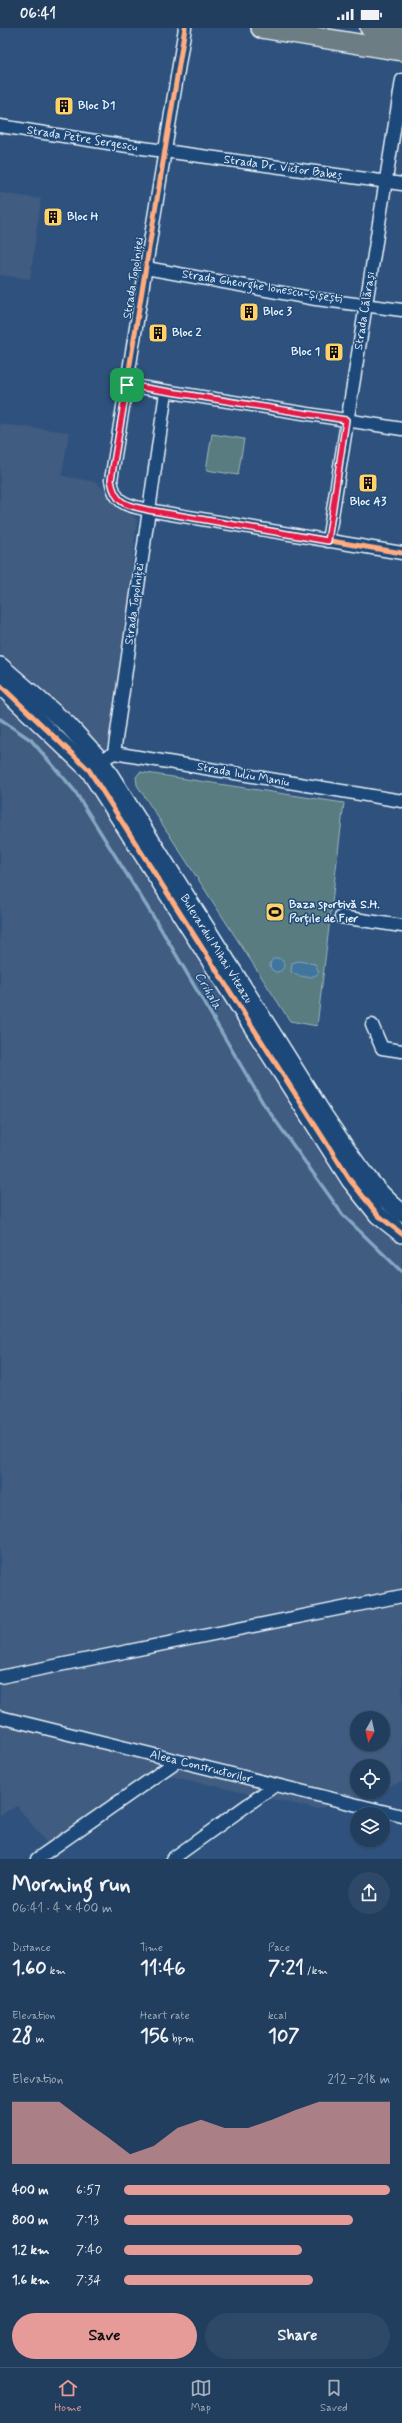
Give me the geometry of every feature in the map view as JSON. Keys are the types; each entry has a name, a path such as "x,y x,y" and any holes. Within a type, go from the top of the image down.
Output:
{"main road":[{"path":"261,28 402,51"},
{"path":"370,28 402,33"},
{"name":"Bulevardul Mihai Viteazu","path":"0,666 68,725 101,761 324,1116 362,1171 388,1202 402,1213"},
{"name":"Bulevardul Mihai Viteazu","path":"0,685 101,761 350,1180 378,1215 402,1234"}],"street":[{"name":"Strada Topolniței","path":"101,761 148,510 126,505 113,492 111,480 185,28"},
{"name":"Strada Călărași","path":"328,541 346,420 367,305 385,181 402,80"},
{"name":"Strada Petre Sergescu","path":"0,126 164,151"},
{"name":"Strada Dr. Victor Babeș","path":"164,151 402,184"},
{"name":"Strada Gheorghe Ionescu-Șișești","path":"146,268 316,299 402,310"},
{"path":"127,385 402,429"},
{"path":"166,392 148,510 402,553"},
{"name":"Strada Iuliu Maniu","path":"101,761 402,801"},
{"path":"341,917 402,926"},
{"path":"372,1026 382,1048 402,1051"},
{"path":"0,1677 402,1596"},
{"name":"Aleea Constructorilor","path":"0,1718 402,1816"},
{"path":"37,1859 177,1762"},
{"path":"172,1859 274,1786"}],"shaded area":[{"path":"0,193 41,199 30,279 0,275"},
{"path":"0,424 69,432 62,476 96,482 137,520 112,759 305,1089 402,1227 402,1782 390,1786 390,1759 350,1759 350,1799 317,1809 152,1772 49,1846 17,1806 0,1815"},
{"path":"277,958 282,960 284,965 282,970 277,972 272,970 270,965 272,960"},
{"path":"298,961 315,964 319,972 317,975 310,977 294,974 291,972 292,963"}],"green space":[{"path":"212,434 244,439 238,475 206,470"},
{"name":"Baza sportivă S.H. Porțile de Fier","path":"140,772 344,803 317,1026 290,1021 137,785 136,777"}],"waterway":[{"name":"Crihala","path":"0,719 31,740 74,790 161,929 263,1103 343,1215 402,1272"}],"cycle path":[{"path":"185,28 111,480 115,494 119,499 128,505 148,510 402,553"},
{"path":"0,685 89,770 350,1180 378,1215 402,1234"}],"place":[{"name":"Bloc D1","path":"64,106"},
{"name":"Bloc H","path":"53,217"},
{"name":"Bloc 3","path":"249,312"},
{"name":"Bloc 2","path":"158,333"},
{"name":"Bloc 1","path":"334,352"},
{"name":"Bloc A3","path":"368,483"},
{"name":"Baza sportivă S.H. Porțile de Fier","path":"275,912"}],"route":[{"path":"127,385 346,420 328,541 148,510 126,505 119,500 113,492 111,480 127,385"}]}
